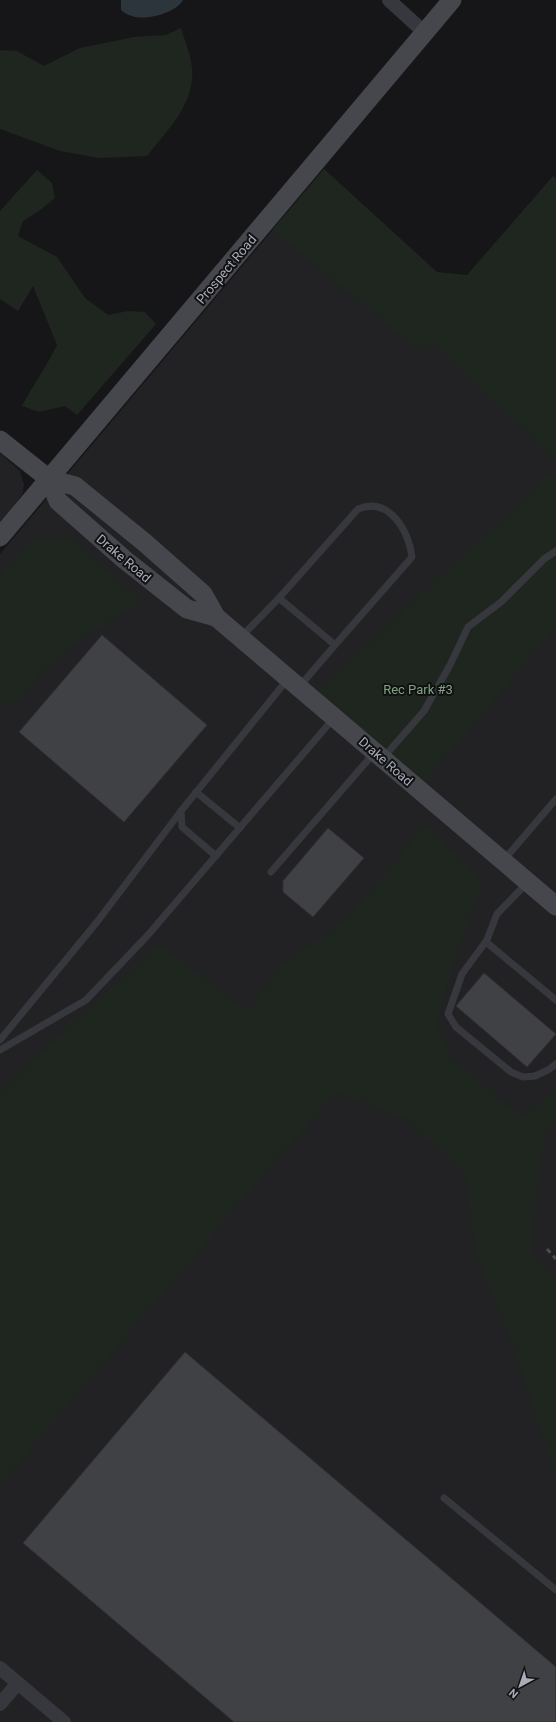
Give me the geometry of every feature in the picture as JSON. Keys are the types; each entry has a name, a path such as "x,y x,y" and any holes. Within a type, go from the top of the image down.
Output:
{"street":[{"path":"389,0 424,32"},
{"name":"Prospect Road","path":"0,537 452,0"},
{"name":"Drake Road","path":"0,440 49,479 75,486 203,594 216,617 556,906"},
{"name":"Drake Road","path":"49,479 58,501 125,560 187,609 216,617"},
{"path":"0,1668 64,1722"},
{"path":"0,1704 18,1683"}],"lane":[{"path":"0,1040 97,922 196,792 294,682 335,645 412,556 411,544 402,526 389,512 376,506 366,506 358,509 279,598 241,637"},
{"path":"271,872 379,755 424,711 450,666 468,627 501,602 544,559 556,551"},
{"path":"279,598 335,645"},
{"path":"0,1050 86,1000 148,935 335,717"},
{"path":"196,792 240,828"},
{"path":"503,861 556,799"},
{"path":"181,811 182,827 216,856"},
{"path":"527,882 498,914 487,940 462,974 448,1014 456,1027 511,1072 523,1077 534,1076 548,1070 556,1064"},
{"path":"487,940 486,942 556,1000"},
{"path":"444,1498 556,1590"}],"shaded area":[{"path":"121,0 183,0 174,9 160,15 152,17 138,17 132,16 121,10"},
{"path":"324,169 556,381 556,1722 0,1722 0,554"},
{"path":"0,453 20,471 24,484 23,492 12,511 0,525"}],"green space":[{"path":"181,28 191,61 191,88 180,113 173,124 147,156 99,158 60,151 0,129 0,50 17,51 44,66 80,48 134,37 166,35"},
{"path":"324,169 437,272 467,275 553,176 556,178 556,464 432,342 421,353 272,230"},
{"path":"37,170 52,183 55,198 39,211 23,221 18,236 57,257 85,298 108,315 128,311 145,312 156,324 77,415 65,406 39,412 22,406 57,345 33,286 18,311 0,299 0,211"},
{"name":"Rec Park #3","path":"556,468 556,627 425,783 318,691"},
{"path":"70,537 142,601 76,644 37,676 21,701 0,703 0,575 29,541"},
{"path":"426,824 456,853 484,884 457,950 437,1026 449,1053 504,1103 523,1117 556,1087 556,1122 545,1134 530,1253 556,1279 556,1478 512,1344 475,1253 466,1174 404,1118 337,1093 286,1149 0,1486 0,1092 159,943 247,1011 283,964 348,917"}],"building":[{"path":"102,635 207,725 124,822 19,732"},
{"path":"328,828 364,858 313,917 283,892 283,881"},
{"path":"484,973 556,1034 527,1067 456,1006"},
{"path":"185,1352 556,1667 556,1722 234,1722 23,1543"}],"railway":[{"path":"547,1249 556,1259"}]}
